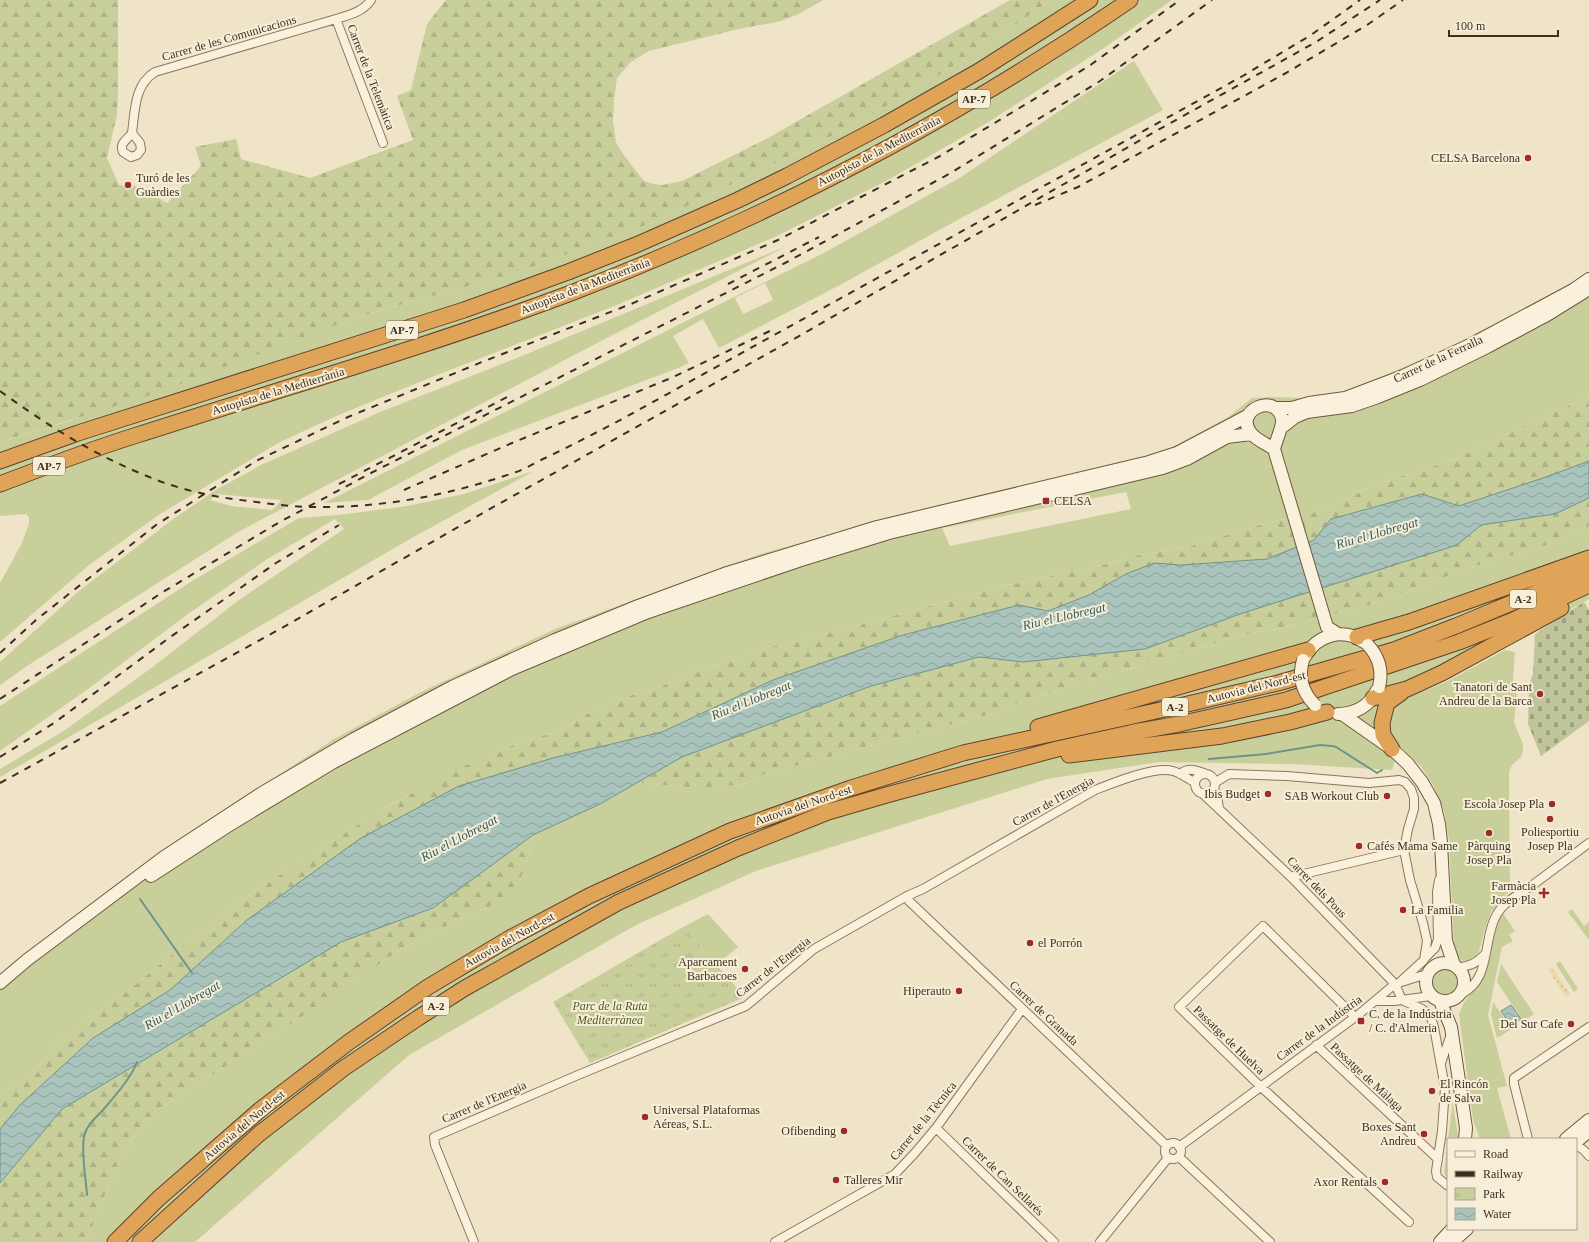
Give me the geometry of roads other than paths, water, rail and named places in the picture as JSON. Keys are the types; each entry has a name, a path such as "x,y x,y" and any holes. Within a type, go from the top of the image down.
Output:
{"highway":[{"name":"Autopista de la Mediterrània","path":"3,460 78,433 191,396 464,310 568,272 643,242 773,183 884,125 980,71 1090,0"},
{"name":"Autopista de la Mediterrània","path":"0,484 132,436 350,368 477,326 574,292 677,250 805,191 902,140 1022,70 1130,0"},
{"path":"1363,641 1409,622 1589,558"},
{"name":"Autovia del Nord-est","path":"115,1242 158,1199 261,1109 349,1042 428,986 510,938 588,896 730,831 851,788 963,753 1278,683 1394,650 1456,626 1589,570"},
{"name":"Autovia del Nord-est","path":"140,1242 259,1134 344,1068 438,1005 532,950 619,902 745,845 828,812 1057,749 1286,700 1459,642 1511,621 1589,585"},
{"path":"1392,749 1383,735 1382,723 1387,703 1407,688 1442,673 1589,592"},
{"path":"963,753 1040,727 1306,655"},
{"path":"1376,693 1407,688"},
{"path":"1012,761 1222,736 1290,722 1328,710"}],"street":[{"name":"Carrer de les Comunicacions","path":"132,133 140,87 148,76 155,72 357,12 364,8 371,0"},
{"name":"Carrer de la Telemàtica","path":"336,19 383,142"},
{"name":"Carrer de la Ferralla","path":"1275,408 1292,408 1309,403 1345,398 1403,376 1472,344 1573,290 1589,279"},
{"name":"Carrer de la Ferralla","path":"1280,431 1295,417 1307,412 1352,406 1378,398 1420,380 1487,348 1547,315 1589,289"},
{"path":"1274,449 1255,437 1248,427 1249,415 1252,410 1260,405 1275,408 1281,417 1280,431 1274,449 1327,627 1322,639"},
{"path":"0,983 27,960 164,857 262,793 354,739 452,687 555,640 638,606 724,574 877,527 1149,462 1177,453 1249,415"},
{"path":"0,993 123,895 231,824 332,763 512,669 648,612 801,560 953,517 1163,468 1187,459 1227,437 1255,437 1270,439 1280,431"},
{"path":"1327,627 1338,634"},
{"path":"1328,710 1352,713 1362,708 1376,693 1381,674 1379,661 1376,655 1363,641 1348,634 1338,634 1322,639 1314,644 1306,655 1301,667 1301,681 1306,694 1328,710 1368,732 1392,749 1408,764 1434,803 1439,824 1446,942 1456,966 1464,979 1464,987 1458,996 1451,1029 1441,1064"},
{"path":"1362,708 1362,720 1368,732"},
{"name":"Carrer de l'Energia","path":"1180,774 1191,769 1204,773"},
{"name":"Carrer de l'Energia","path":"474,1242 435,1145 434,1137 571,1078 746,1006 814,948 907,896 917,892 1095,790 1123,778 1161,770 1173,771 1195,782 1196,789 1202,793"},
{"path":"1195,782 1198,776 1204,773 1213,776 1219,808"},
{"path":"1202,793 1209,794 1215,786 1229,774 1287,776 1368,783 1399,780 1405,782 1411,789 1414,798 1414,809 1404,850 1410,880 1427,940 1424,960"},
{"name":"Carrer dels Pous","path":"1202,793 1214,806 1219,808 1291,877 1397,984"},
{"path":"1436,999 1448,1001 1467,991 1477,979 1483,969 1491,927 1498,912 1589,843"},
{"path":"1291,877 1404,850"},
{"path":"1441,867 1437,892 1438,939 1435,948 1397,984 1402,1000 1422,1009 1430,1015 1434,1027 1445,1088 1445,1104 1436,1171 1437,1177 1447,1185"},
{"name":"Carrer de Granada","path":"907,896 908,901 1167,1146"},
{"name":"Passatge de Huelva","path":"1355,1017 1263,926 1179,1007 1260,1086 1410,1222"},
{"path":"1437,964 1446,942"},
{"path":"1466,1134 1451,1029 1436,999 1425,985 1429,970 1437,964 1445,962 1456,966 1472,965 1486,953"},
{"name":"Carrer de la Indústria","path":"1180,1147 1397,984 1427,974"},
{"name":"Carrer de la Indústria","path":"1376,1001 1436,999"},
{"name":"Carrer de la Tècnica","path":"775,1242 894,1174 914,1154 936,1128 1022,1009"},
{"path":"1528,1138 1514,1084 1514,1078 1519,1073 1587,1029"},
{"name":"Passatge de Màlaga","path":"1316,1045 1438,1159"},
{"path":"1567,1138 1589,1120"},
{"name":"Carrer de Can Sellarés","path":"936,1128 1054,1242"},
{"path":"1577,1141 1589,1131"},
{"path":"1173,1143 1180,1147 1181,1152 1179,1157 1174,1160 1168,1158 1165,1152 1167,1146 1173,1143"},
{"path":"1577,1147 1584,1150 1589,1156"},
{"path":"1179,1157 1270,1242"},
{"path":"1100,1242 1168,1158"},
{"path":"1440,1242 1451,1230"},
{"path":"1452,1242 1466,1230"}],"water":[{"name":"Riu el Llobregat","path":"1589,461 1589,498 1555,514 1481,525 1457,545 1240,614 1145,649 1023,662 979,657 871,686 682,757 600,804 533,835 433,908 341,942 62,1109 0,1183 0,1129 20,1105 93,1038 170,990 247,920 361,838 459,786 553,758 662,732 773,680 903,635 1019,605 1048,611 1089,595 1126,574 1154,563 1181,565 1267,559 1314,540 1331,519 1422,494 1459,506"},
{"path":"1511,1005 1521,1019 1511,1026 1501,1011"}],"waterway":[{"path":"1209,759 1266,754 1320,745 1336,747 1377,773 1382,770"},
{"path":"140,899 192,973"},
{"path":"87,1195 83,1151 85,1133 92,1122 122,1087 137,1062"}],"railway":[{"path":"0,653 36,620 156,525 256,461 348,417 482,362 631,304 778,240 940,156 1089,66 1180,0"},
{"path":"0,699 163,592 278,523 371,473 785,263 949,174 1100,81 1212,0"},
{"path":"0,391 68,437 104,457 155,479 194,492 274,504 340,507 416,499 465,488 524,469 624,418 1241,77 1311,35 1360,0"},
{"path":"0,783 280,629 488,510 801,335 1158,130 1316,42 1380,0"},
{"path":"1035,205 1078,187 1286,73 1367,25 1403,0"},
{"path":"728,284 819,237"},
{"path":"404,490 512,443 671,378 774,329"},
{"path":"339,484 511,395"},
{"path":"0,757 54,723 169,638 276,563 339,525"}],"place":[{"name":"CELSA Barcelona","path":"1528,158"},
{"name":"Turó de les Guàrdies","path":"128,185"},
{"name":"CELSA","path":"1046,501"},
{"name":"Tanatori de Sant Andreu de la Barca","path":"1540,694"},
{"name":"Ibis Budget","path":"1268,794"},
{"name":"SAB Workout Club","path":"1387,796"},
{"name":"Escola Josep Pla","path":"1552,804"},
{"name":"Poliesportiu Josep Pla","path":"1550,819"},
{"name":"Pàrquing Josep Pla","path":"1489,833"},
{"name":"Cafés Mama Same","path":"1359,846"},
{"name":"Farmàcia Josep Pla","path":"1544,893"},
{"name":"La Familia","path":"1403,910"},
{"name":"el Porrón","path":"1030,943"},
{"name":"Aparcament Barbacoes","path":"745,969"},
{"name":"Hiperauto","path":"959,991"},
{"name":"C. de la Indústria / C. d'Almeria","path":"1361,1021"},
{"name":"Del Sur Cafe","path":"1571,1024"},
{"name":"El Rincón de Salva","path":"1432,1091"},
{"name":"Universal Plataformas Aéreas, S.L.","path":"645,1117"},
{"name":"Ofibending","path":"844,1131"},
{"name":"Boxes Sant Andreu","path":"1424,1134"},
{"name":"Talleres Mir","path":"836,1180"},
{"name":"Axor Rentals","path":"1385,1182"}],"park label":[{"name":"Parc de la Ruta Mediterrànea","path":"610,1013"}]}
